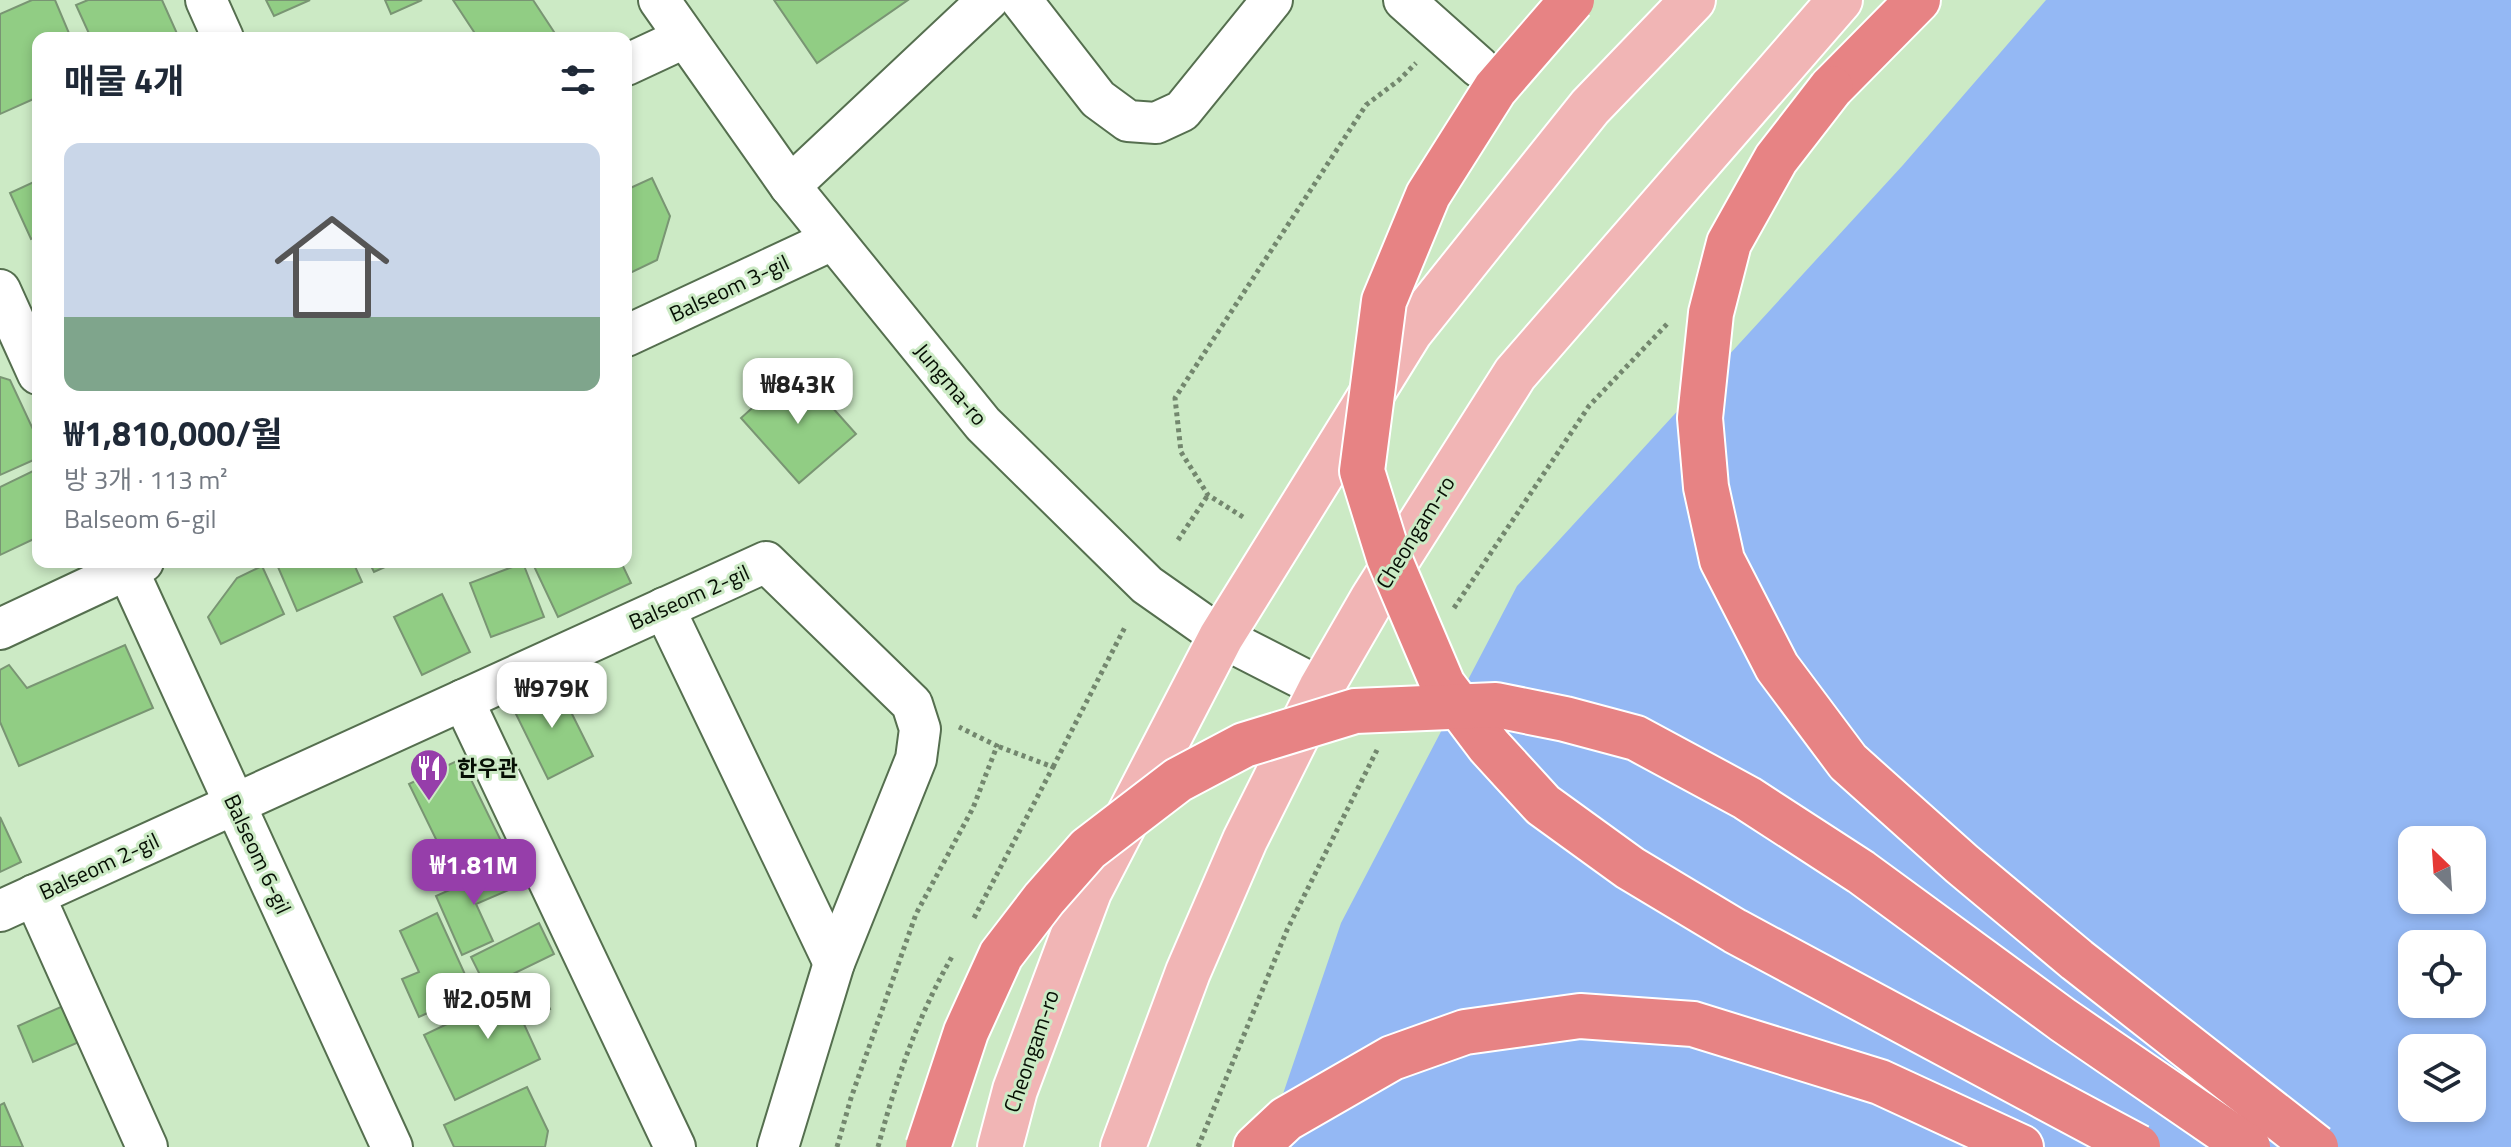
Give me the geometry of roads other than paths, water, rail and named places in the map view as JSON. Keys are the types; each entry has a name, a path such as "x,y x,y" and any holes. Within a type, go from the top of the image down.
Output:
{"highway":[{"path":"1572,0 1495,89 1428,195 1384,301 1362,471 1389,558 1443,685 1489,746 1543,805 1630,868 1735,931 2138,1147"},
{"path":"1918,0 1831,88 1776,159 1729,243 1711,313 1700,418 1706,487 1722,560 1777,667 1848,762 1962,864 2066,950 2316,1147"},
{"path":"928,1147 966,1032 1001,955 1088,849 1178,780 1244,745 1355,711 1496,705 1636,738 1747,798 1861,872 2063,1020 2248,1147"},
{"path":"1256,1147 1286,1119 1392,1058 1465,1032 1580,1016 1693,1024 1880,1082 2021,1147"}],"main road":[{"name":"Cheongam-ro","path":"1000,1147 1015,1090 1089,892 1221,637 1410,332 1590,107 1693,0"},
{"name":"Cheongam-ro","path":"1123,1147 1188,972 1238,854 1321,688 1373,598 1515,374 1840,0"}],"street":[{"path":"206,0 220,32"},
{"name":"Jungma-ro","path":"659,0 790,186 983,424 1147,585 1221,637 1321,688"},
{"path":"790,186 988,0"},
{"path":"1021,0 1098,99 1128,121 1156,123 1182,111 1272,0"},
{"path":"1404,0 1479,67"},
{"path":"632,62 684,38"},
{"name":"Balseom 3-gil","path":"632,333 832,240"},
{"path":"0,290 25,351"},
{"name":"Balseom 2-gil","path":"17,903 766,562 912,704 920,729 916,759 834,963"},
{"path":"0,629 123,568"},
{"name":"Balseom 6-gil","path":"133,568 235,804 392,1147"},
{"path":"664,608 834,963 778,1147"},
{"path":"463,700 675,1147"},
{"path":"17,903 147,1147"}],"water":[{"path":"2046,0 2511,0 2511,1147 1265,1147 1341,923 1517,586 1903,165"}],"place":[{"name":"한우관","path":"429,802"}]}
